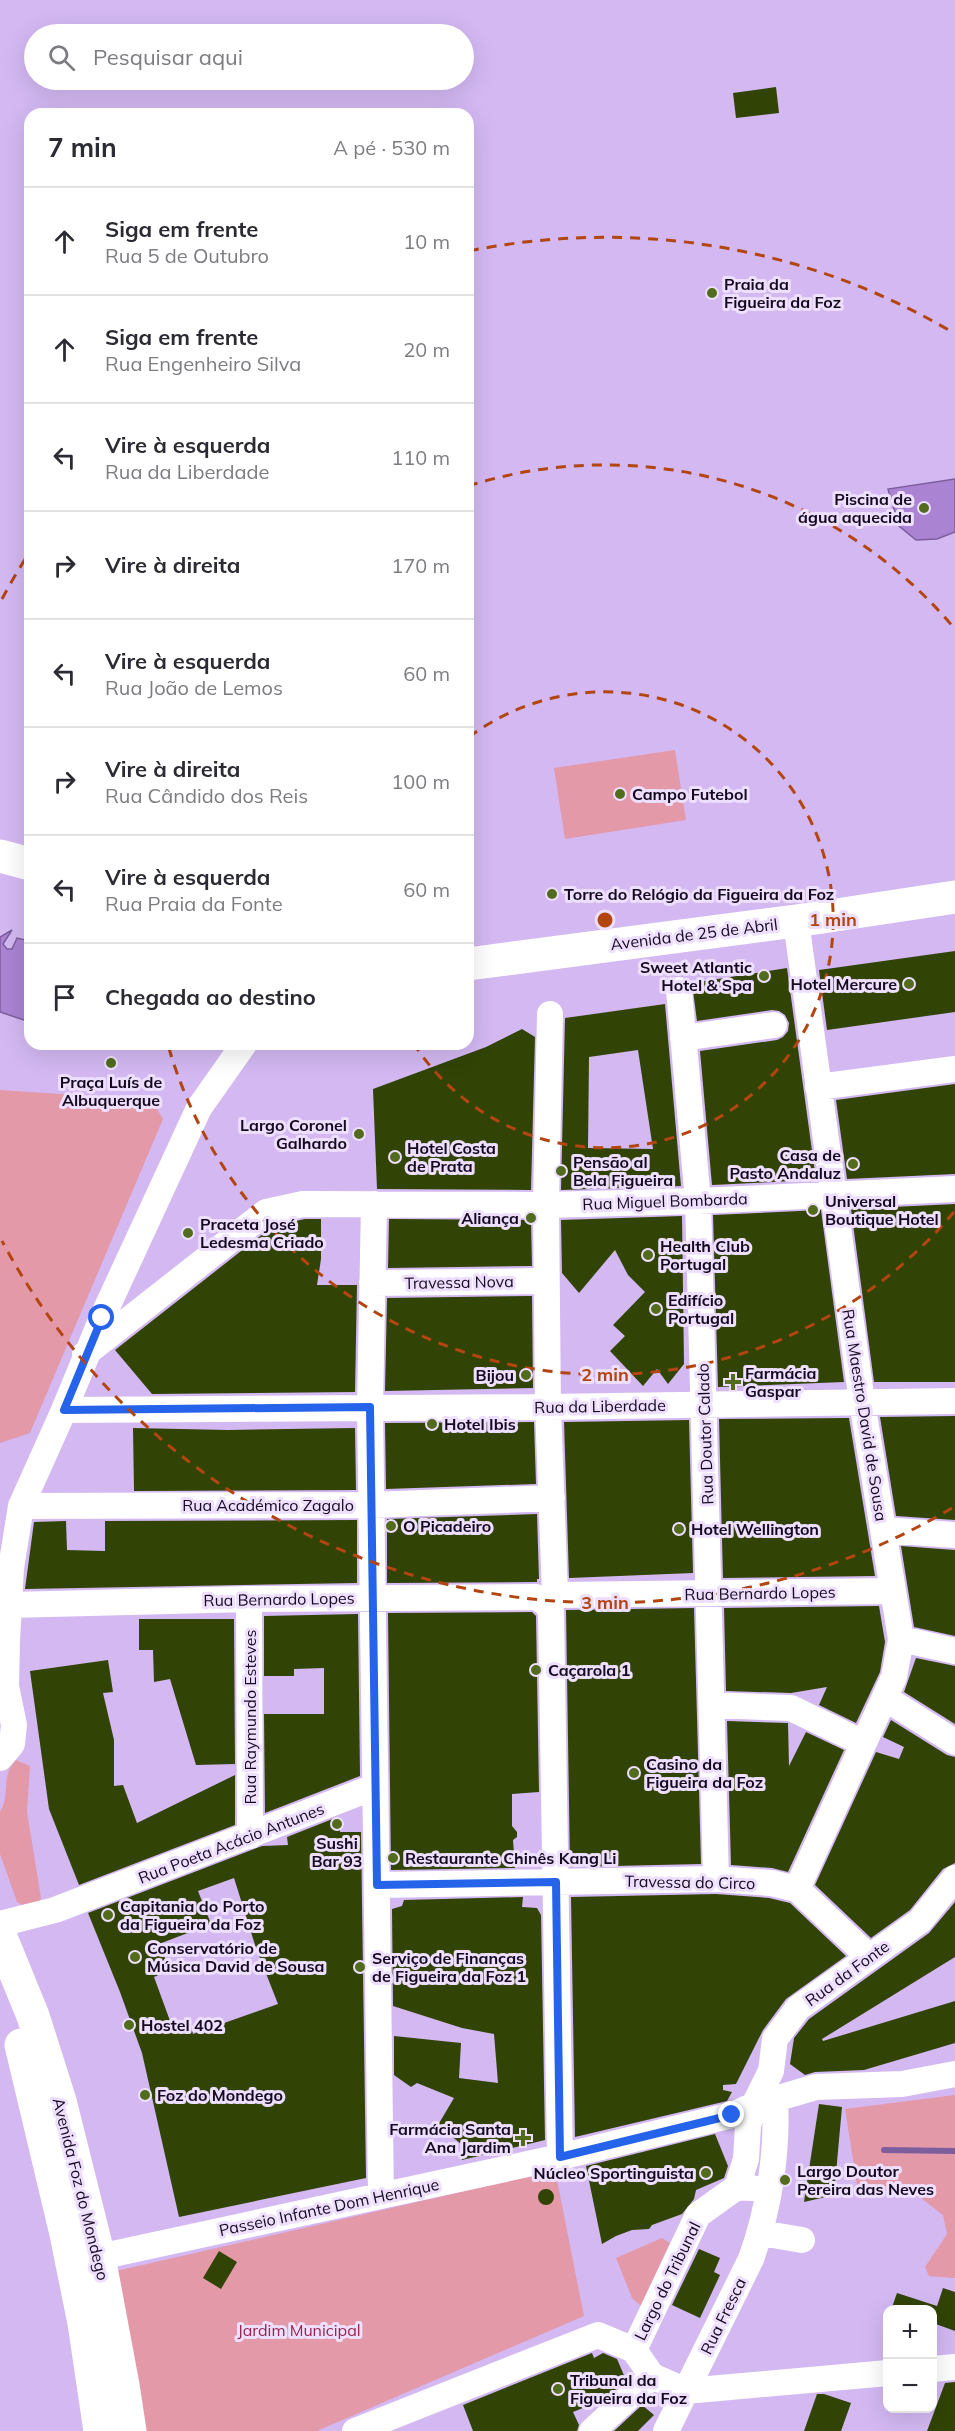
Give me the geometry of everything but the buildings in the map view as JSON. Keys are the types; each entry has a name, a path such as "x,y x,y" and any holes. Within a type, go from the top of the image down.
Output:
{"main road":[{"path":"0,856 24,862"},
{"name":"Avenida de 25 de Abril","path":"474,963 796,921 955,897"},
{"name":"Avenida Foz do Mondego","path":"2,1938 33,2016 67,2130 86,2266 100,2431"},
{"name":"Avenida Foz do Mondego","path":"2,1938 15,2020 123,2385 130,2431"}],"street":[{"name":"Rua Maestro David de Sousa","path":"796,921 862,1402 901,1639 894,1677 797,1888"},
{"name":"Rua Doutor Calado","path":"679,990 698,1201 716,1879"},
{"path":"549,1014 546,1281 552,1498 550,1599 560,2157"},
{"path":"683,1038 774,1025"},
{"path":"0,1758 12,1744 14,1725 6,1686 11,1569 21,1506 102,1318 200,1108 240,1050"},
{"path":"818,1086 955,1069"},
{"name":"Rua Miguel Bombarda","path":"86,1354 266,1212 303,1204 546,1205 833,1196 955,1189"},
{"path":"374,1203 370,1407 381,2196"},
{"name":"Travessa Nova","path":"372,1283 546,1281"},
{"name":"Rua da Liberdade","path":"64,1410 548,1407 955,1401"},
{"name":"Rua Académico Zagalo","path":"21,1506 372,1505 552,1498"},
{"path":"883,1530 955,1535"},
{"name":"Rua Bernardo Lopes","path":"10,1605 249,1599 536,1597 550,1599 709,1593 893,1591"},
{"name":"Rua Raymundo Esteves","path":"249,1599 250,1836"},
{"path":"901,1639 955,1651"},
{"path":"885,1698 955,1742"},
{"path":"712,1705 791,1707 863,1743"},
{"name":"Rua Poeta Acácio Antunes","path":"2,1938 54,1910 374,1787"},
{"name":"Rua da Fonte","path":"737,2187 746,2159 748,2126 765,2102 775,2039 798,2008 920,1921 955,1878"},
{"name":"Travessa do Circo","path":"377,1885 716,1879 771,1883 797,1888"},
{"path":"797,1888 868,1956"},
{"name":"Passeio Infante Dom Henrique","path":"86,2266 732,2115 765,2102 816,2087 902,2084 955,2074"},
{"path":"737,2187 756,2188 768,2197 777,2125 765,2102"},
{"name":"Largo do Tribunal","path":"652,2376 634,2350 699,2215 737,2187"},
{"name":"Rua Fresca","path":"666,2431 751,2259 761,2233 768,2197"},
{"path":"761,2233 802,2240"},
{"path":"355,2431 598,2335 634,2350"},
{"path":"937,2369 955,2367"},
{"path":"592,2431 652,2376 686,2391 883,2373"},
{"path":"646,2431 686,2391"}],"green space":[{"name":"Campo Futebol","path":"675,750 686,820 565,839 554,768"},
{"path":"0,1090 152,1100 163,1119 30,1433 0,1443"},
{"path":"16,1760 30,1766 27,1812 41,1898 40,1901 22,1905 17,1902 0,1854 0,1812 5,1798 8,1773"},
{"path":"955,2095 955,2278 929,2276 925,2267 947,2234 943,2215 921,2198 857,2185 845,2109"},
{"name":"Jardim Municipal","path":"544,2173 557,2180 584,2316 317,2431 139,2431 112,2272"},
{"path":"662,2238 670,2243 641,2306 632,2298 616,2258"}],"shaded area":[{"name":"Piscina de água aquecida","path":"955,479 955,532 937,539 916,540 899,526 888,489"},
{"path":"12,930 3,944 7,949 12,949 17,938 24,940 24,1020 0,1012 0,937"}],"waterway":[{"path":"884,2150 955,2151"}],"place":[{"name":"Praia da Figueira da Foz","path":"712,293"},
{"name":"Piscina de água aquecida","path":"924,508"},
{"name":"Campo Futebol","path":"620,794"},
{"name":"Torre do Relógio da Figueira da Foz","path":"552,894"},
{"name":"Sweet Atlantic Hotel & Spa","path":"764,976"},
{"name":"Hotel Mercure","path":"909,984"},
{"name":"Praça Luís de Albuquerque","path":"111,1063"},
{"name":"Largo Coronel Galhardo","path":"359,1134"},
{"name":"Hotel Costa de Prata","path":"395,1157"},
{"name":"Casa de Pasto Andaluz","path":"853,1164"},
{"name":"Pensão al Bela Figueira","path":"561,1171"},
{"name":"Universal Boutique Hotel","path":"813,1210"},
{"name":"Aliança","path":"531,1218"},
{"name":"Praceta José Ledesma Criado","path":"188,1233"},
{"name":"Health Club Portugal","path":"648,1255"},
{"name":"Edifício Portugal","path":"656,1309"},
{"name":"Bijou","path":"526,1375"},
{"name":"Farmácia Gaspar","path":"733,1382"},
{"name":"Hotel Ibis","path":"432,1424"},
{"name":"O Picadeiro","path":"391,1526"},
{"name":"Hotel Wellington","path":"679,1529"},
{"name":"Caçarola 1","path":"536,1670"},
{"name":"Casino da Figueira da Foz","path":"634,1773"},
{"name":"Sushi Bar 93","path":"337,1824"},
{"name":"Restaurante Chinês Kang Li","path":"393,1858"},
{"name":"Capitania do Porto da Figueira da Foz","path":"108,1915"},
{"name":"Conservatório de Música David de Sousa","path":"135,1957"},
{"name":"Serviço de Finanças de Figueira da Foz 1","path":"360,1967"},
{"name":"Hostel 402","path":"129,2025"},
{"name":"Foz do Mondego","path":"145,2095"},
{"name":"Farmácia Santa Ana Jardim","path":"523,2138"},
{"name":"Núcleo Sportinguista","path":"706,2173"},
{"name":"Largo Doutor Pereira das Neves","path":"785,2180"},
{"name":"Tribunal da Figueira da Foz","path":"558,2389"}],"route":[{"path":"102,1318 64,1410 370,1407 377,1885 556,1882 560,2157 732,2115"}]}
